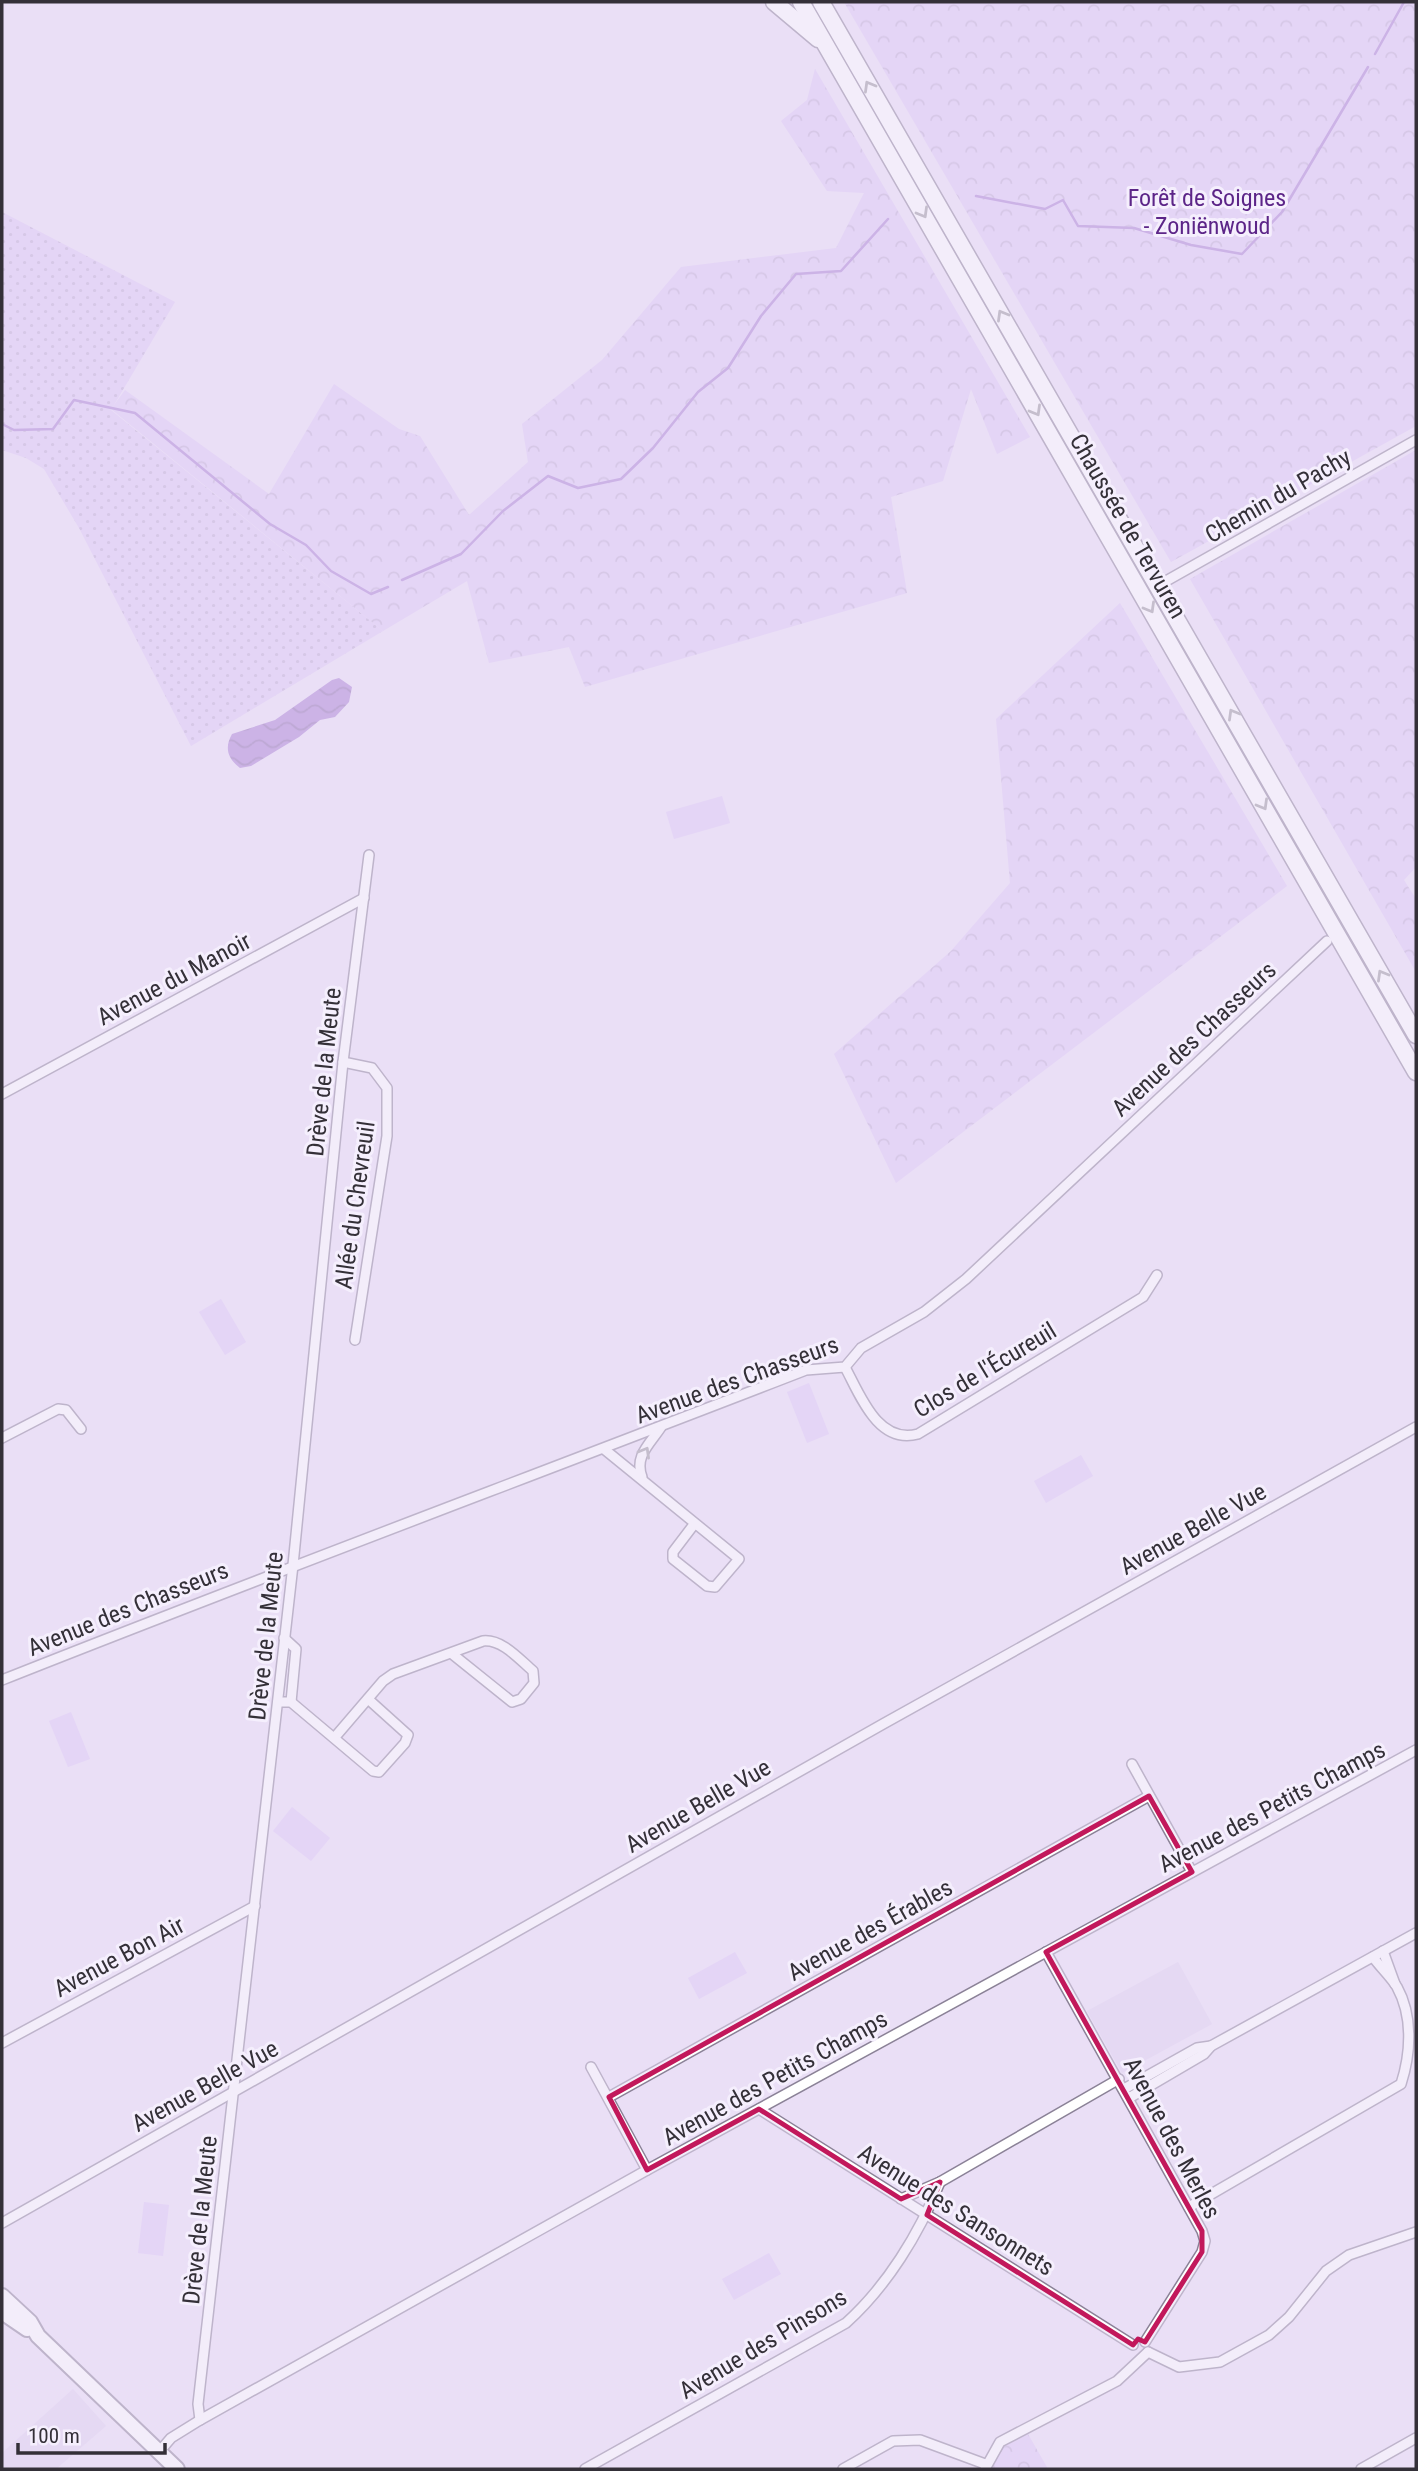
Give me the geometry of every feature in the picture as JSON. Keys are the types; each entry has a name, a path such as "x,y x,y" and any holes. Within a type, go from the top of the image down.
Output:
{"highway":[{"path":"774,2 827,47"},
{"name":"Chaussée de Tervuren","path":"801,2 1416,1072"},
{"name":"Chaussée de Tervuren","path":"821,2 1160,585 1416,1035"},
{"path":"832,2 832,22"}],"main road":[{"path":"2,2296 30,2322 35,2332"},
{"path":"2,2312 35,2332 177,2469"}],"street":[{"name":"Chemin du Pachy","path":"1160,585 1416,440"},
{"name":"Drève de la Meute","path":"200,2420 198,2404 293,1565 343,1062 369,855"},
{"name":"Avenue du Manoir","path":"2,1094 364,898"},
{"name":"Avenue des Chasseurs","path":"2,1680 293,1565 806,1370 845,1367 861,1348 924,1312 966,1279 1327,941"},
{"name":"Allée du Chevreuil","path":"343,1062 372,1068 387,1088 387,1136 355,1340"},
{"name":"Clos de l'Écureuil","path":"845,1367 876,1421 897,1434 908,1437 918,1434 1143,1297 1157,1275"},
{"path":"2,1438 58,1409 66,1410 81,1429"},
{"path":"642,1479 638,1467 640,1457 661,1427"},
{"name":"Avenue Belle Vue","path":"2,2223 883,1724 1416,1427"},
{"path":"604,1449 642,1479 739,1559 715,1587 707,1586 673,1559 673,1552 695,1523"},
{"path":"284,1637 296,1649 291,1702"},
{"path":"335,1737 393,1674 483,1641 497,1642 533,1671 534,1684 521,1699 512,1702 452,1653"},
{"path":"278,1702 291,1702 373,1771 384,1770 408,1735 368,1699"},
{"name":"Avenue des Petits Champs","path":"159,2452 171,2438 200,2420 647,2170 1416,1751"},
{"path":"1132,1764 1192,1872"},
{"name":"Avenue des Érables","path":"609,2097 1149,1796"},
{"name":"Avenue Bon Air","path":"2,2043 255,1906"},
{"path":"1129,2098 1204,2054 1212,2046 1416,1933"},
{"path":"1189,2207 1401,2084 1408,2063 1406,2006 1383,1951"},
{"name":"Avenue des Merles","path":"985,2467 1000,2442 1117,2381 1144,2350 1202,2252 1205,2241 1119,2079 1046,1952"},
{"path":"1373,1957 1395,1984"},
{"path":"1124,2089 1197,2048 1212,2046"},
{"path":"591,2067 647,2170"},
{"path":"901,2199 940,2182 1119,2079"},
{"name":"Avenue des Sansonnets","path":"759,2109 1133,2345 1137,2341 1144,2350"},
{"name":"Avenue des Pinsons","path":"585,2469 846,2323 867,2304 927,2214 940,2182"},
{"path":"1144,2350 1180,2367 1220,2362 1269,2335 1289,2317 1326,2272 1349,2255 1416,2232"},
{"path":"1361,2469 1416,2438"},
{"path":"842,2469 893,2441 907,2440 920,2440 944,2447 985,2467"}],"highlighted area":[{"path":"1149,1796 1192,1872 1046,1952 1202,2231 1202,2252 1145,2342 1138,2339 1133,2345 927,2215 940,2182 901,2199 759,2109 647,2170 609,2097"}],"shaded area":[{"path":"1178,1962 1212,2024 1122,2073 1087,2011"},
{"path":"73,2389 106,2426 56,2469 2,2469 2,2453"}],"green space":[{"name":"Forêt de Soignes - Zoniënwoud","path":"844,2 1416,2 1416,426 1171,562"},
{"path":"815,69 1030,437 997,454 971,389 943,481 891,497 907,593 585,687 569,647 489,663 467,581 383,631 111,409 125,390 269,494 334,384 399,429 420,436 469,515 528,462 522,424 602,360 681,267 836,248 864,193 827,191 781,121 807,100"},
{"path":"2,212 175,302 111,410 383,631 191,746 79,528 44,469 26,458 2,450"},
{"path":"1416,450 1416,867 1404,880 1416,899 1416,972 1190,579"},
{"path":"1120,603 1287,886 896,1183 834,1054 951,951 1010,883 996,719"},
{"path":"722,796 730,823 674,839 666,812"},
{"path":"221,1299 246,1342 225,1355 199,1312"},
{"path":"809,1383 829,1434 807,1443 787,1392"},
{"path":"1081,1455 1093,1476 1046,1503 1034,1481"},
{"path":"71,1712 90,1759 68,1767 49,1721"},
{"path":"292,1807 330,1838 311,1861 273,1831"},
{"path":"735,1952 747,1973 699,1999 688,1978"},
{"path":"144,2202 169,2205 163,2256 138,2253"},
{"path":"769,2253 781,2274 734,2300 722,2279"},
{"path":"1028,2434 1048,2469 990,2469 1005,2444"}],"water":[{"path":"339,678 352,687 349,702 335,717 320,720 299,737 251,766 240,768 233,761 228,749 232,734 275,720 332,680"}],"waterway":[{"path":"1375,54 1404,2"},
{"path":"976,196 1045,209 1063,200 1078,226 1134,228 1191,245 1242,254 1282,212 1368,67"},
{"path":"402,580 461,554 503,511 548,476 578,488 621,479 653,448 698,392 728,368 761,316 796,274 841,271 888,219"},
{"path":"2,424 14,430 53,429 74,400 135,413 270,524 306,545 331,571 371,594 388,587"}]}
